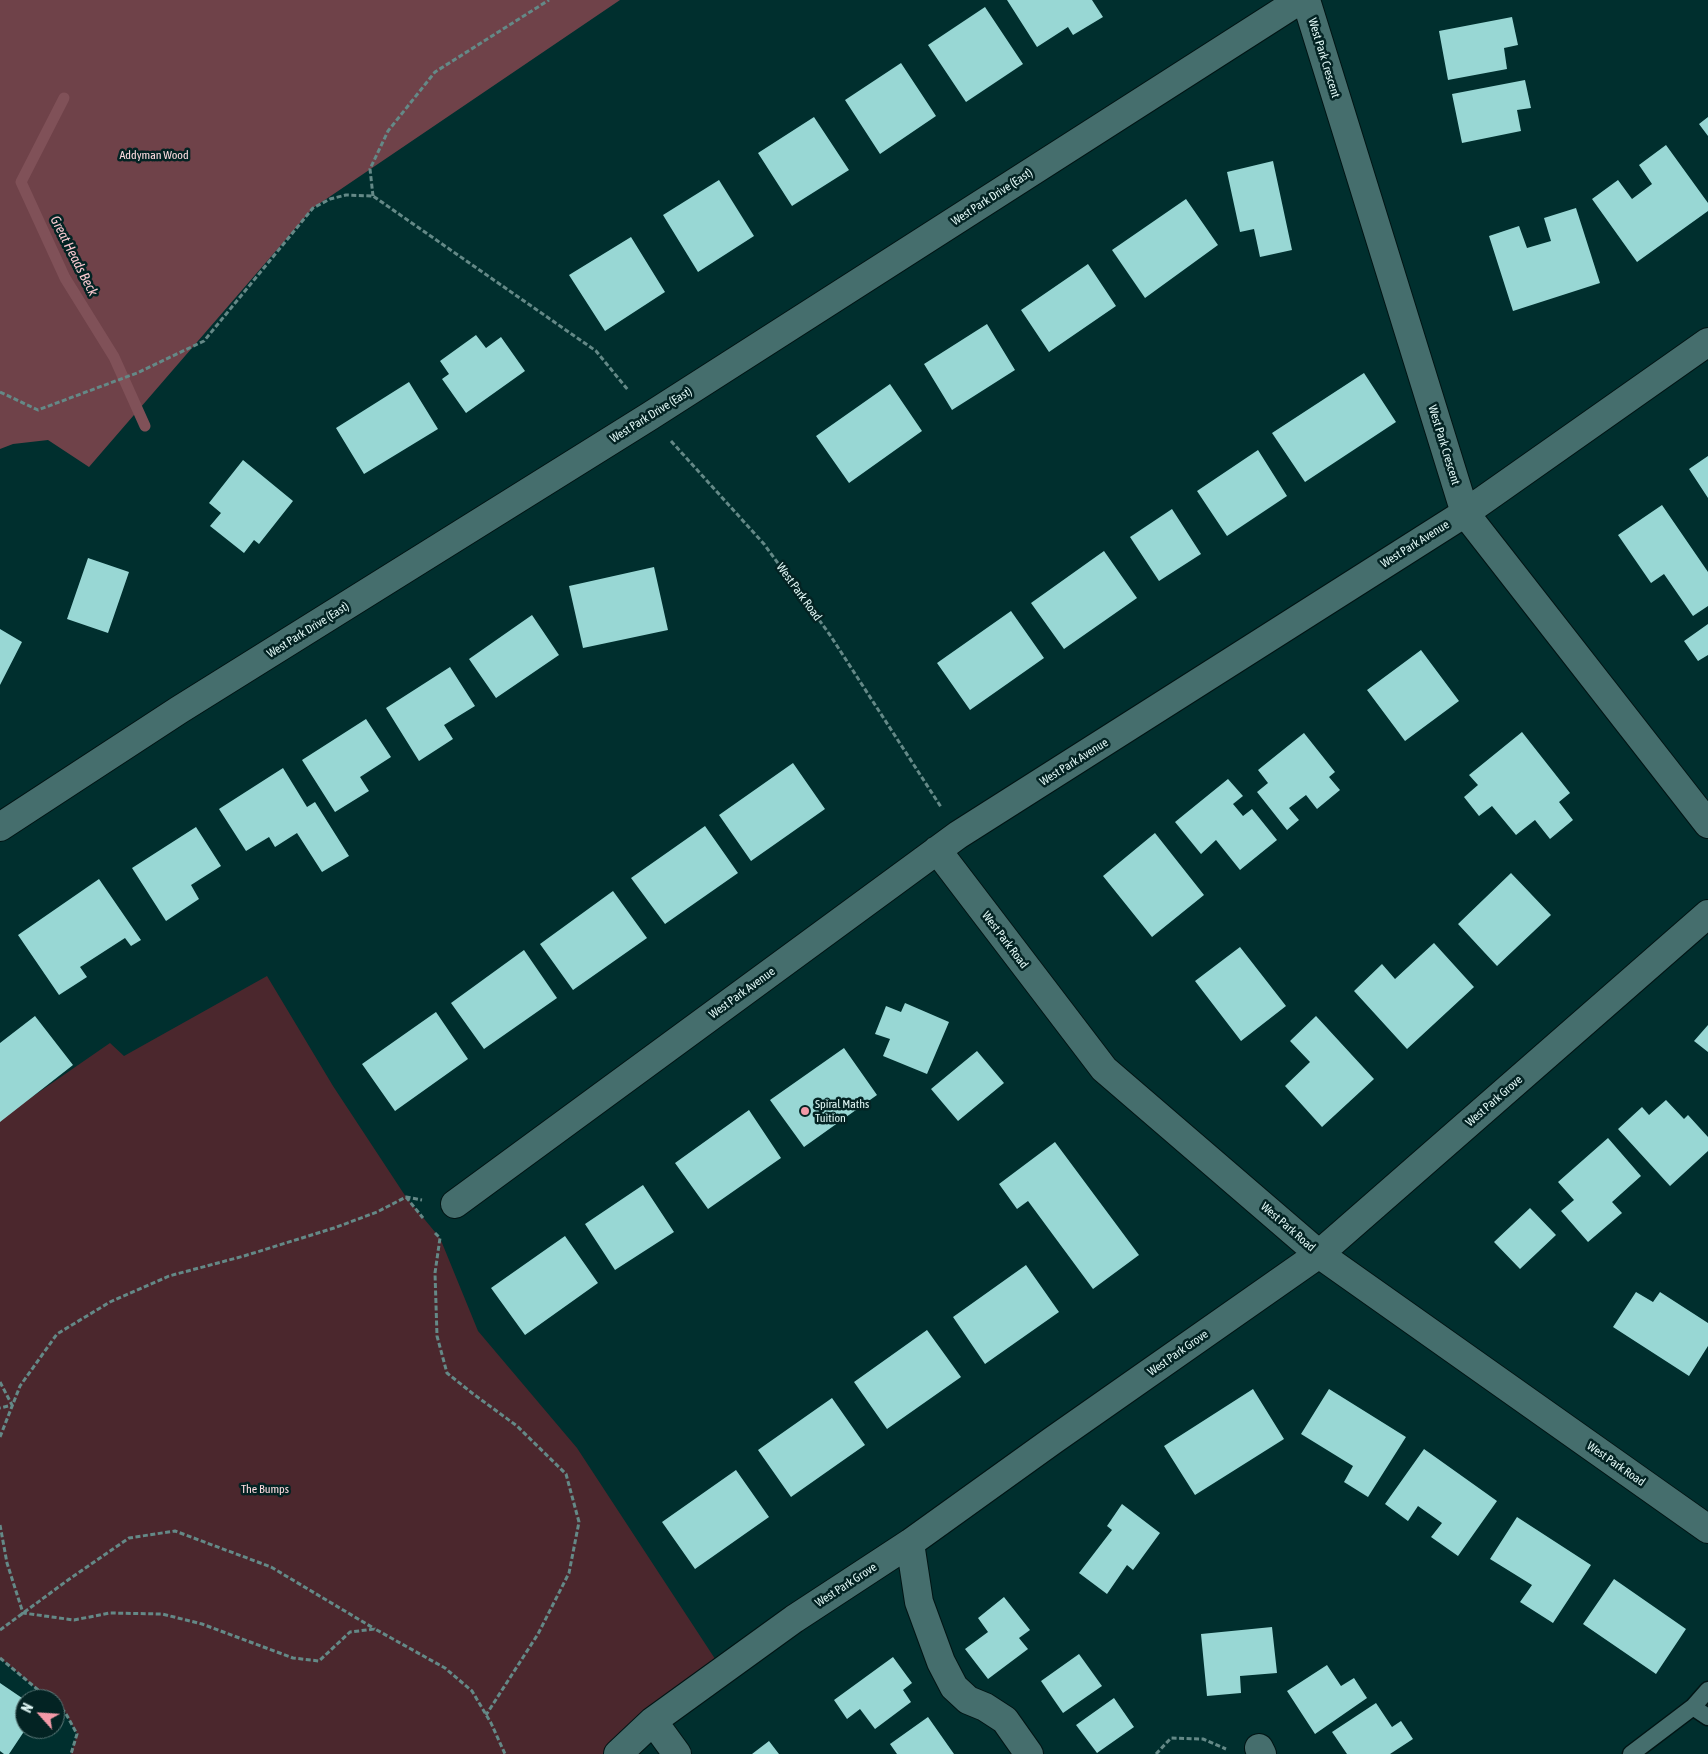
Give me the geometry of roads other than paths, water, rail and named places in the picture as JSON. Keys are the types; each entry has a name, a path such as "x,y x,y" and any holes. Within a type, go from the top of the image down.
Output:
{"street":[{"name":"West Park Drive (East)","path":"0,827 179,710 650,416 1300,0"},
{"name":"West Park Crescent","path":"1306,0 1465,513 1708,824"},
{"name":"West Park Avenue","path":"454,1204 948,842 1465,513 1708,342"},
{"name":"West Park Road","path":"948,842 1104,1069 1319,1254 1708,1529"},
{"name":"West Park Grove","path":"618,1754 653,1721 794,1619 910,1543 1319,1254 1708,914"},
{"path":"910,1543 919,1602 938,1655 954,1687 968,1700 985,1707 1005,1720 1029,1754"},
{"path":"653,1721 677,1754"}],"lane":[{"path":"1631,1754 1693,1707 1708,1690"},
{"path":"1693,1707 1708,1717"}],"waterway":[{"name":"Great Heads Beck","path":"64,98 21,182 65,278 114,357 145,426"}],"place":[{"name":"Spiral Maths Tuition","path":"805,1111"}],"park label":[{"name":"Addyman Wood","path":"154,155"},
{"name":"The Bumps","path":"265,1489"}]}
